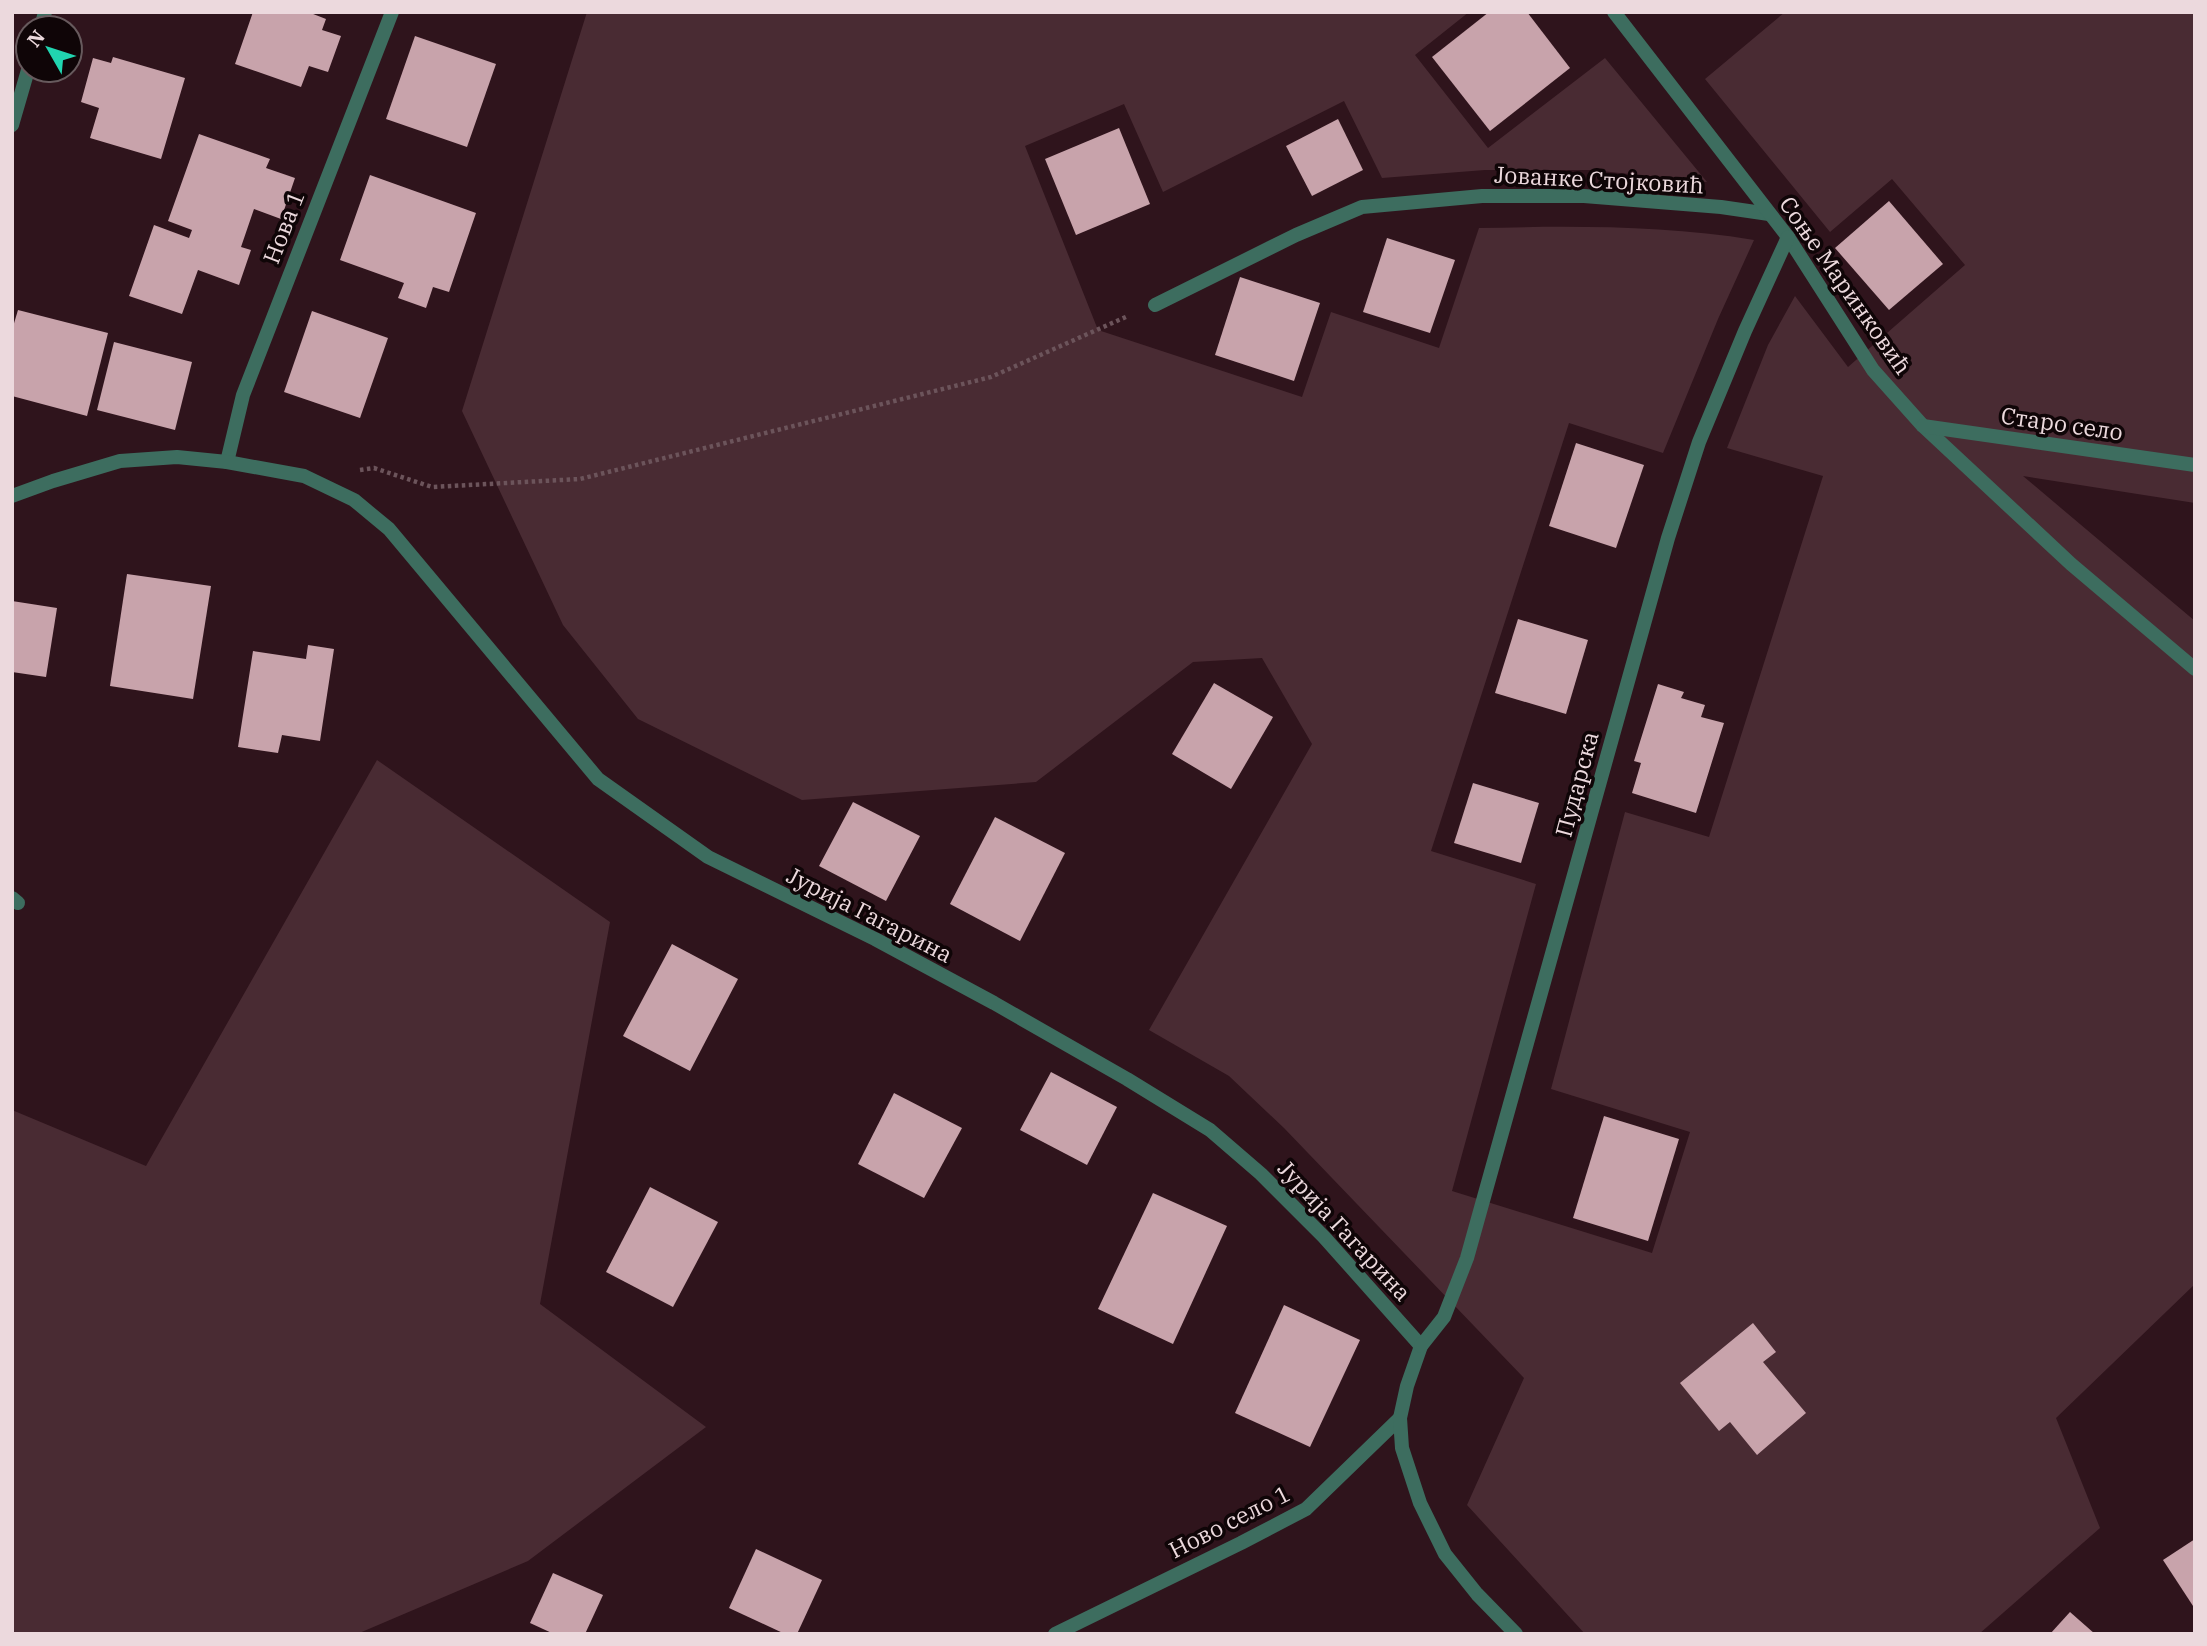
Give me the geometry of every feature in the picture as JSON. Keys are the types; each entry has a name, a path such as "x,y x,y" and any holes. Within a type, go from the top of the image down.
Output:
{"street":[{"name":"Нова 1","path":"227,462 243,395 392,12"},
{"name":"Соње Маринковић","path":"1614,12 1788,237 1873,370 1923,426 2071,564 2195,669"},
{"path":"12,125 24,84"},
{"name":"Јованке Стојковић","path":"1155,304 1296,235 1363,207 1482,196 1584,196 1721,207 1769,214"},
{"name":"Пударска","path":"1421,1346 1444,1317 1467,1258 1668,538 1699,442 1788,237"},
{"name":"Старо село","path":"1923,426 2195,465"},
{"name":"Јурија Гагарина","path":"12,496 120,461 177,457 227,462 304,476 354,500 389,529 598,779 708,857 874,939 994,1003 1210,1130 1261,1174 1324,1237 1421,1346"},
{"path":"1421,1346 1407,1386 1400,1418 1402,1448 1420,1503 1445,1554 1516,1634"},
{"name":"Ново село 1","path":"1055,1634 1241,1543 1306,1508 1400,1418"}],"path":[{"path":"304,476 374,468 432,487 580,479 991,377 1155,304"}],"shaded area":[{"path":"587,12 1469,12 1415,55 1488,148 1605,58 1707,182 1591,170 1485,170 1382,178 1344,101 1163,192 1124,104 1025,146 1098,330 1302,397 1331,312 1439,348 1479,228 1651,229 1754,240 1663,453 1569,423 1431,851 1536,884 1452,1191 1652,1253 1690,1132 1551,1089 1625,812 1709,837 1823,476 1727,448 1768,345 1795,296 1848,367 1965,265 1892,179 1830,232 1705,79 1785,12 2195,12 2195,503 2023,476 2195,621 2195,1284 2056,1418 2100,1528 1979,1634 1585,1634 1467,1505 1524,1378 1284,1128 1229,1076 1149,1030 1312,744 1262,658 1193,662 1036,782 802,800 638,719 563,625 462,411"},
{"path":"377,760 610,922 540,1304 706,1427 528,1561 357,1634 12,1634 12,1110 146,1166"}],"building":[{"path":"253,12 308,12 326,19 322,30 341,36 328,72 309,66 301,87 235,64"},
{"path":"1489,12 1527,12 1570,68 1490,131 1432,57"},
{"path":"415,36 496,64 467,147 386,119"},
{"path":"113,57 185,78 161,159 90,138 99,108 81,102 93,58 111,63"},
{"path":"1338,119 1363,170 1312,196 1286,146"},
{"path":"1119,128 1150,204 1076,235 1045,159"},
{"path":"199,134 270,159 266,168 295,178 281,219 254,209 241,247 251,250 239,285 198,270 182,314 129,296 154,225 189,238 192,230 168,221"},
{"path":"370,175 476,213 449,292 433,287 426,308 398,298 404,283 340,260"},
{"path":"1889,201 1943,264 1889,310 1835,248"},
{"path":"1387,238 1455,260 1430,333 1363,312"},
{"path":"1240,277 1320,303 1294,381 1215,355"},
{"path":"18,310 108,333 87,416 12,396 12,330"},
{"path":"312,311 388,338 360,418 284,392"},
{"path":"114,342 192,362 175,430 97,410"},
{"path":"1576,443 1644,465 1616,548 1549,526"},
{"path":"127,574 211,586 193,699 110,686"},
{"path":"12,601 57,608 46,677 12,672"},
{"path":"1518,619 1588,640 1566,714 1495,693"},
{"path":"308,645 334,649 320,741 282,735 278,753 238,747 253,651 306,659"},
{"path":"1214,683 1273,717 1231,789 1172,754"},
{"path":"1658,684 1684,692 1681,698 1705,705 1701,717 1724,723 1696,813 1632,793 1641,763 1634,761"},
{"path":"1473,783 1539,803 1521,863 1454,843"},
{"path":"853,802 920,836 886,901 819,866"},
{"path":"995,817 1065,853 1020,941 950,904"},
{"path":"672,944 738,979 690,1071 623,1036"},
{"path":"1051,1072 1117,1107 1087,1165 1020,1130"},
{"path":"894,1093 962,1128 924,1198 858,1164"},
{"path":"1604,1116 1679,1139 1648,1241 1573,1218"},
{"path":"650,1187 718,1222 673,1307 606,1272"},
{"path":"1153,1193 1227,1226 1173,1344 1098,1309"},
{"path":"1284,1305 1360,1340 1310,1447 1235,1413"},
{"path":"1753,1323 1776,1352 1763,1362 1806,1413 1757,1455 1730,1422 1719,1431 1680,1383"},
{"path":"2195,1539 2195,1609 2163,1560"},
{"path":"756,1549 822,1580 797,1634 785,1634 729,1608"},
{"path":"553,1573 603,1595 585,1634 554,1634 530,1623"},
{"path":"2070,1612 2095,1634 2050,1634"}]}
